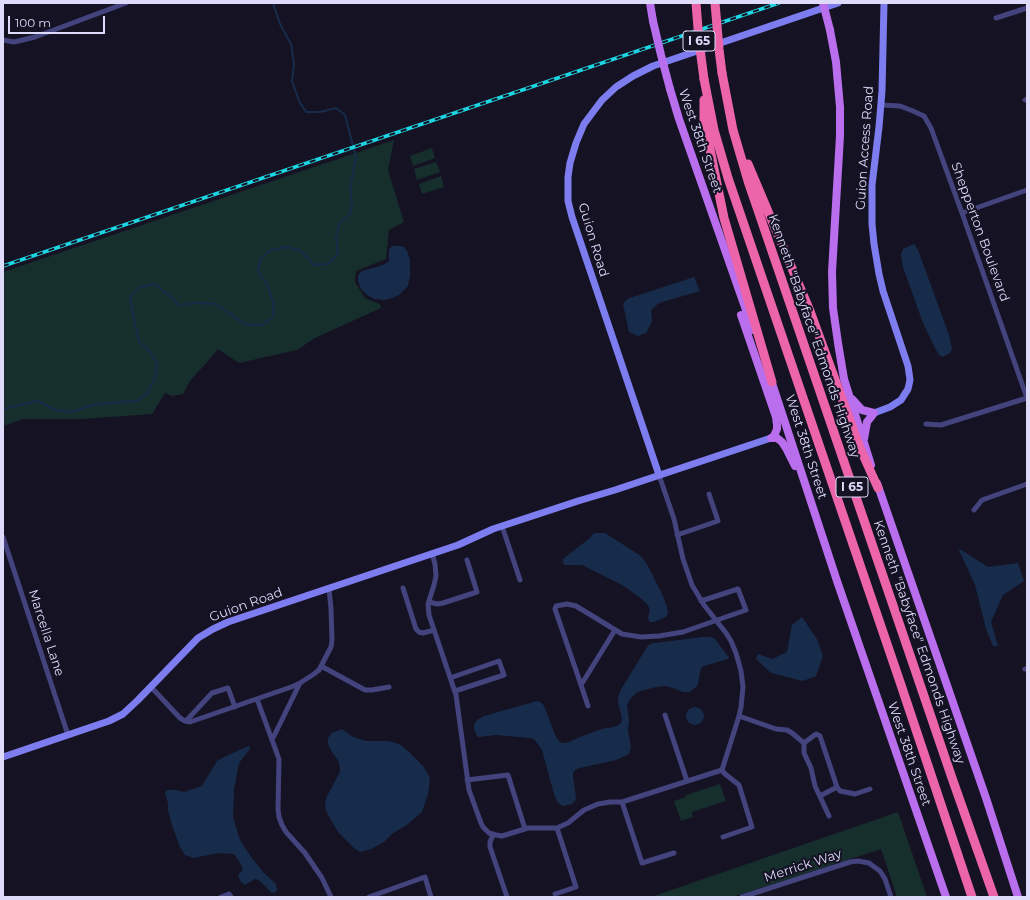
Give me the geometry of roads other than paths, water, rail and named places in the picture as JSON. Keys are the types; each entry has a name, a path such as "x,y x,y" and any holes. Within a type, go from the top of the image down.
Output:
{"highway":[{"name":"I 65","path":"696,3 704,79 714,130 728,178 972,897"},
{"name":"Kenneth \"Babyface\" Edmonds Highway","path":"715,3 722,73 733,130 742,162 954,785 994,897"},
{"path":"704,79 704,120 722,212 772,382"},
{"path":"733,130 810,311 860,448 878,488"}],"main road":[{"name":"West 38th Street","path":"650,3 660,55 679,118 726,256 772,382 946,897"},
{"path":"823,3 836,62 840,113 840,141 832,258 832,296 839,350 849,395 878,488 986,798 1018,897"},
{"path":"726,256 735,296 776,417 777,429 774,436 771,438"},
{"path":"849,395 860,409 874,413 867,422 864,441"},
{"path":"771,438 777,438 782,442 808,492"}],"street":[{"path":"3,40 17,42 35,37 126,3"},
{"name":"Guion Road","path":"659,475 572,217 568,201 568,184 570,163 576,143 584,124 602,100 616,87 633,76 653,66 838,3"},
{"name":"Guion Access Road","path":"874,413 890,407 901,400 908,389 910,380 908,366 883,291 879,274 874,244 871,209 872,185 881,104 884,3"},
{"path":"996,18 1027,8"},
{"name":"Shepperton Boulevard","path":"881,104 900,106 924,116 931,128 1027,398"},
{"path":"962,213 1027,190"},
{"path":"926,424 941,425 1027,398"},
{"name":"Guion Road","path":"3,757 109,721 123,714 198,638 213,629 241,618 458,545 502,526 771,438"},
{"path":"659,475 674,519 687,574 701,601 731,641 740,665 743,687 742,697 722,770"},
{"path":"974,510 982,500 1027,484"},
{"path":"677,535 718,521 709,494"},
{"path":"502,526 520,580"},
{"name":"Marcella Lane","path":"3,537 68,735"},
{"path":"432,553 436,576 429,602 428,613 456,695 469,790 481,823 486,830 493,835 504,836 528,828 557,828 568,823 581,812 592,806 607,802 622,802 722,770"},
{"path":"429,602 437,604 443,603 477,592 466,560"},
{"path":"151,687 180,718 186,721 193,721 300,683 315,674 330,650 332,643 329,588"},
{"path":"403,588 416,629 423,633 434,630"},
{"path":"588,706 555,607 567,604 576,606 622,634 641,637 659,636 688,631 746,610 738,588 701,601"},
{"path":"581,685 615,630"},
{"path":"450,678 499,661 504,675 455,691"},
{"path":"321,666 366,690 389,687"},
{"path":"272,740 300,683"},
{"path":"186,721 212,693 228,688 235,707"},
{"path":"256,699 279,761 278,809 282,825 286,832 305,853 322,878 331,897"},
{"path":"665,715 687,781"},
{"path":"738,716 776,729 787,730 804,743"},
{"path":"804,743 816,734 820,736 838,790 855,794 870,789"},
{"path":"804,743 804,753 811,768 815,786 828,816"},
{"path":"722,770 739,785 752,827 723,837"},
{"path":"467,780 508,775 525,829"},
{"path":"820,796 837,787"},
{"path":"622,802 642,863 674,853"},
{"path":"555,894 576,887 557,828"},
{"path":"493,835 490,842 490,847 507,897"},
{"name":"Merrick Way","path":"742,897 850,862 861,862 875,867 885,879 891,897"},
{"path":"369,897 425,878 431,897"},
{"path":"221,897 230,894 230,896"}],"water":[{"path":"914,244 918,250 949,335 952,350 943,357 939,355 923,323 903,267 901,255 903,249"},
{"path":"392,246 404,247 407,251 410,260 408,286 399,295 392,298 385,300 374,299 361,289 358,281 358,275 362,271 383,265 389,261 389,249"},
{"path":"694,277 700,291 659,303 651,310 652,321 646,333 638,336 629,332 623,304 627,299"},
{"path":"595,533 605,533 641,556 648,566 664,598 668,614 666,617 654,622 649,621 648,617 650,610 648,605 624,586 582,565 565,565 563,563 563,559"},
{"path":"958,548 988,567 1018,563 1024,581 1003,595 991,622 998,646 993,646 986,629 975,585"},
{"path":"802,617 817,639 823,656 816,676 803,681 771,673 756,659 758,654 772,659 787,652 792,625"},
{"path":"703,637 715,639 729,657 728,659 701,668 697,686 690,692 683,692 665,686 637,692 630,699 627,705 629,720 628,730 631,747 629,754 616,760 575,770 573,776 576,798 572,804 563,806 558,803 554,794 542,750 535,740 531,738 496,735 479,737 474,729 474,725 477,720 484,716 537,701 543,704 556,737 562,743 567,743 605,728 617,726 621,723 622,717 618,703 620,691 647,647 650,644 655,643"},
{"path":"691,707 699,707 704,712 702,723 699,725 691,725 686,720 686,712"},
{"path":"342,729 353,737 366,741 389,741 401,745 423,766 430,778 428,794 422,812 408,824 392,834 384,842 371,849 360,852 338,832 327,813 325,805 327,796 340,772 338,760 328,744 328,738 332,733"},
{"path":"249,746 250,749 239,763 234,789 233,817 240,840 264,873 276,884 276,892 272,893 259,880 255,879 245,885 241,882 238,875 243,870 234,854 219,853 193,858 185,855 180,847 173,828 165,793 167,790 184,792 202,786 217,761"}],"waterway":[{"path":"3,410 38,401 55,410 72,412 92,405 137,401 148,393 155,377 157,363 150,352 139,342 130,297 140,287 154,284 179,305 196,303 216,304 246,325 262,325 273,317 274,305 268,286 258,271 261,258 271,250 285,247 299,250 314,265 328,264 338,254 336,238 339,224 350,214 352,202 350,187 356,157 345,115 336,108 320,112 306,112 299,101 292,81 294,64 291,44 280,24 274,3"}],"railway":[{"path":"3,266 779,3"}]}
